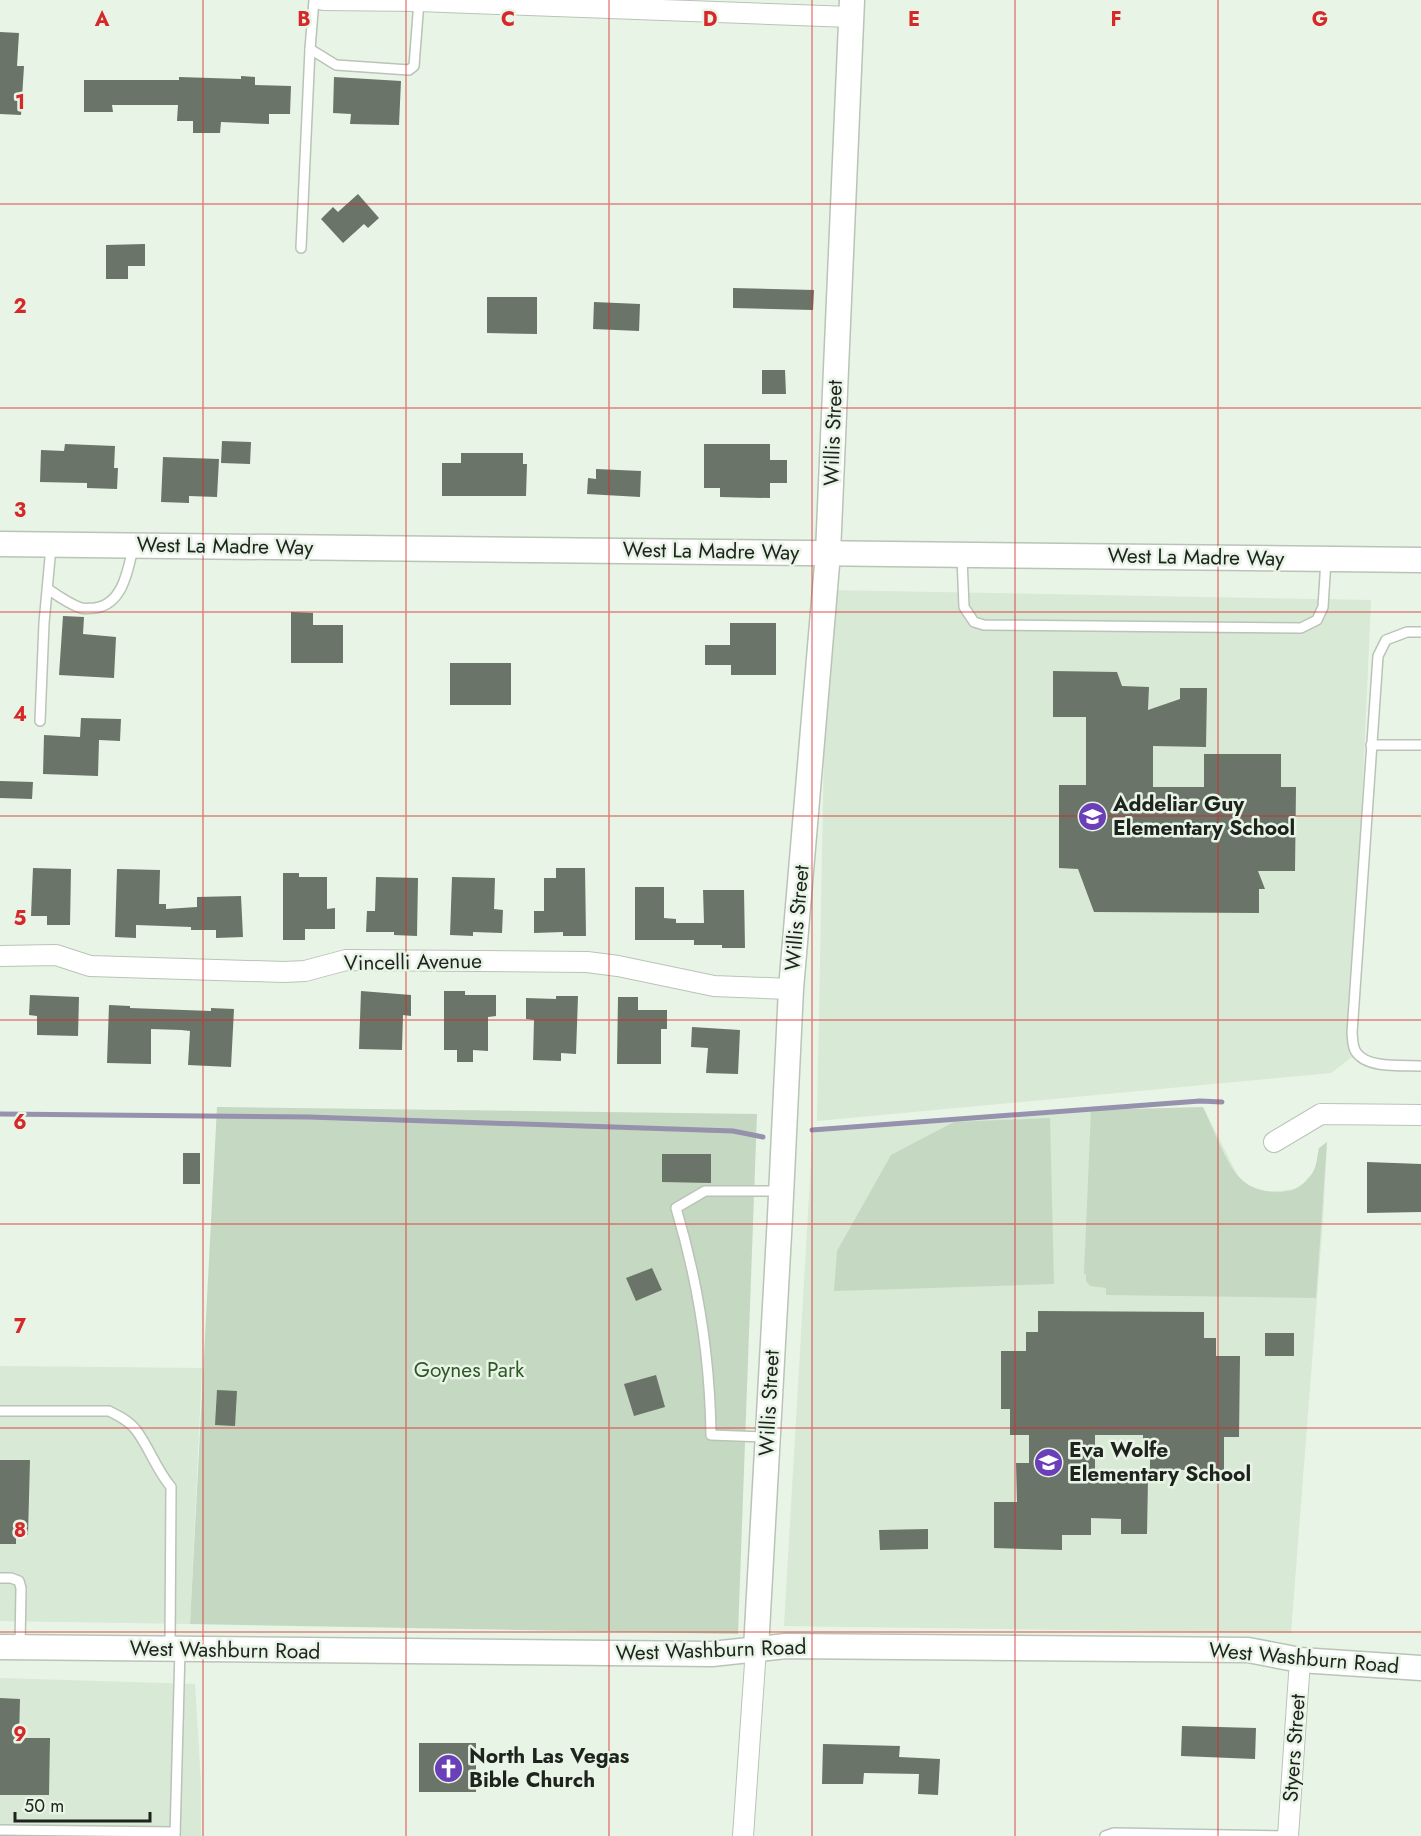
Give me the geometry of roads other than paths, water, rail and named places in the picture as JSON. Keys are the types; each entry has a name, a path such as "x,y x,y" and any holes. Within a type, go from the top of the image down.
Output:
{"street":[{"path":"322,0 851,8"},
{"name":"Willis Street","path":"743,1836 756,1649 791,989 828,553 851,8"},
{"name":"West La Madre Way","path":"0,544 1421,560"},
{"name":"Vincelli Avenue","path":"0,956 56,955 90,966 284,972 305,971 346,960 587,962 618,966 714,986 791,989"},
{"path":"1274,1142 1321,1114 1421,1115"},
{"name":"West Washburn Road","path":"10,1647 712,1654 797,1646 1248,1650 1300,1660 1421,1668"},
{"name":"Styers Street","path":"1288,1836 1300,1660"}],"lane":[{"path":"301,248 314,0"},
{"path":"310,49 336,65 409,70 414,66 419,1"},
{"path":"40,721 44,623 51,544"},
{"path":"48,589 84,609 100,607 115,598 125,583 134,545"},
{"path":"962,554 964,608 974,622 984,625 1301,628 1317,620 1323,608 1326,558"},
{"path":"1421,632 1407,632 1386,640 1378,656 1352,1033 1353,1045 1357,1053 1365,1059 1379,1064 1421,1066"},
{"path":"1371,745 1421,745"},
{"path":"767,1437 711,1435 710,1386 703,1321 690,1254 676,1208 705,1191 781,1191"},
{"path":"0,1411 109,1411 124,1419 137,1431 161,1475 171,1487 175,1649 175,1834 0,1830"},
{"path":"0,1578 19,1581 21,1588 10,1647"},
{"path":"1105,1836 1114,1833 1288,1836"}],"waterway":[{"path":"812,1130 1200,1101 1222,1102"},
{"path":"0,1114 309,1117 733,1131 763,1137"}],"place":[{"name":"Addeliar Guy Elementary School","path":"1092,816"},
{"name":"Eva Wolfe Elementary School","path":"1048,1462"},
{"name":"North Las Vegas Bible Church","path":"448,1768"}],"park label":[{"name":"Goynes Park","path":"469,1370"}]}
